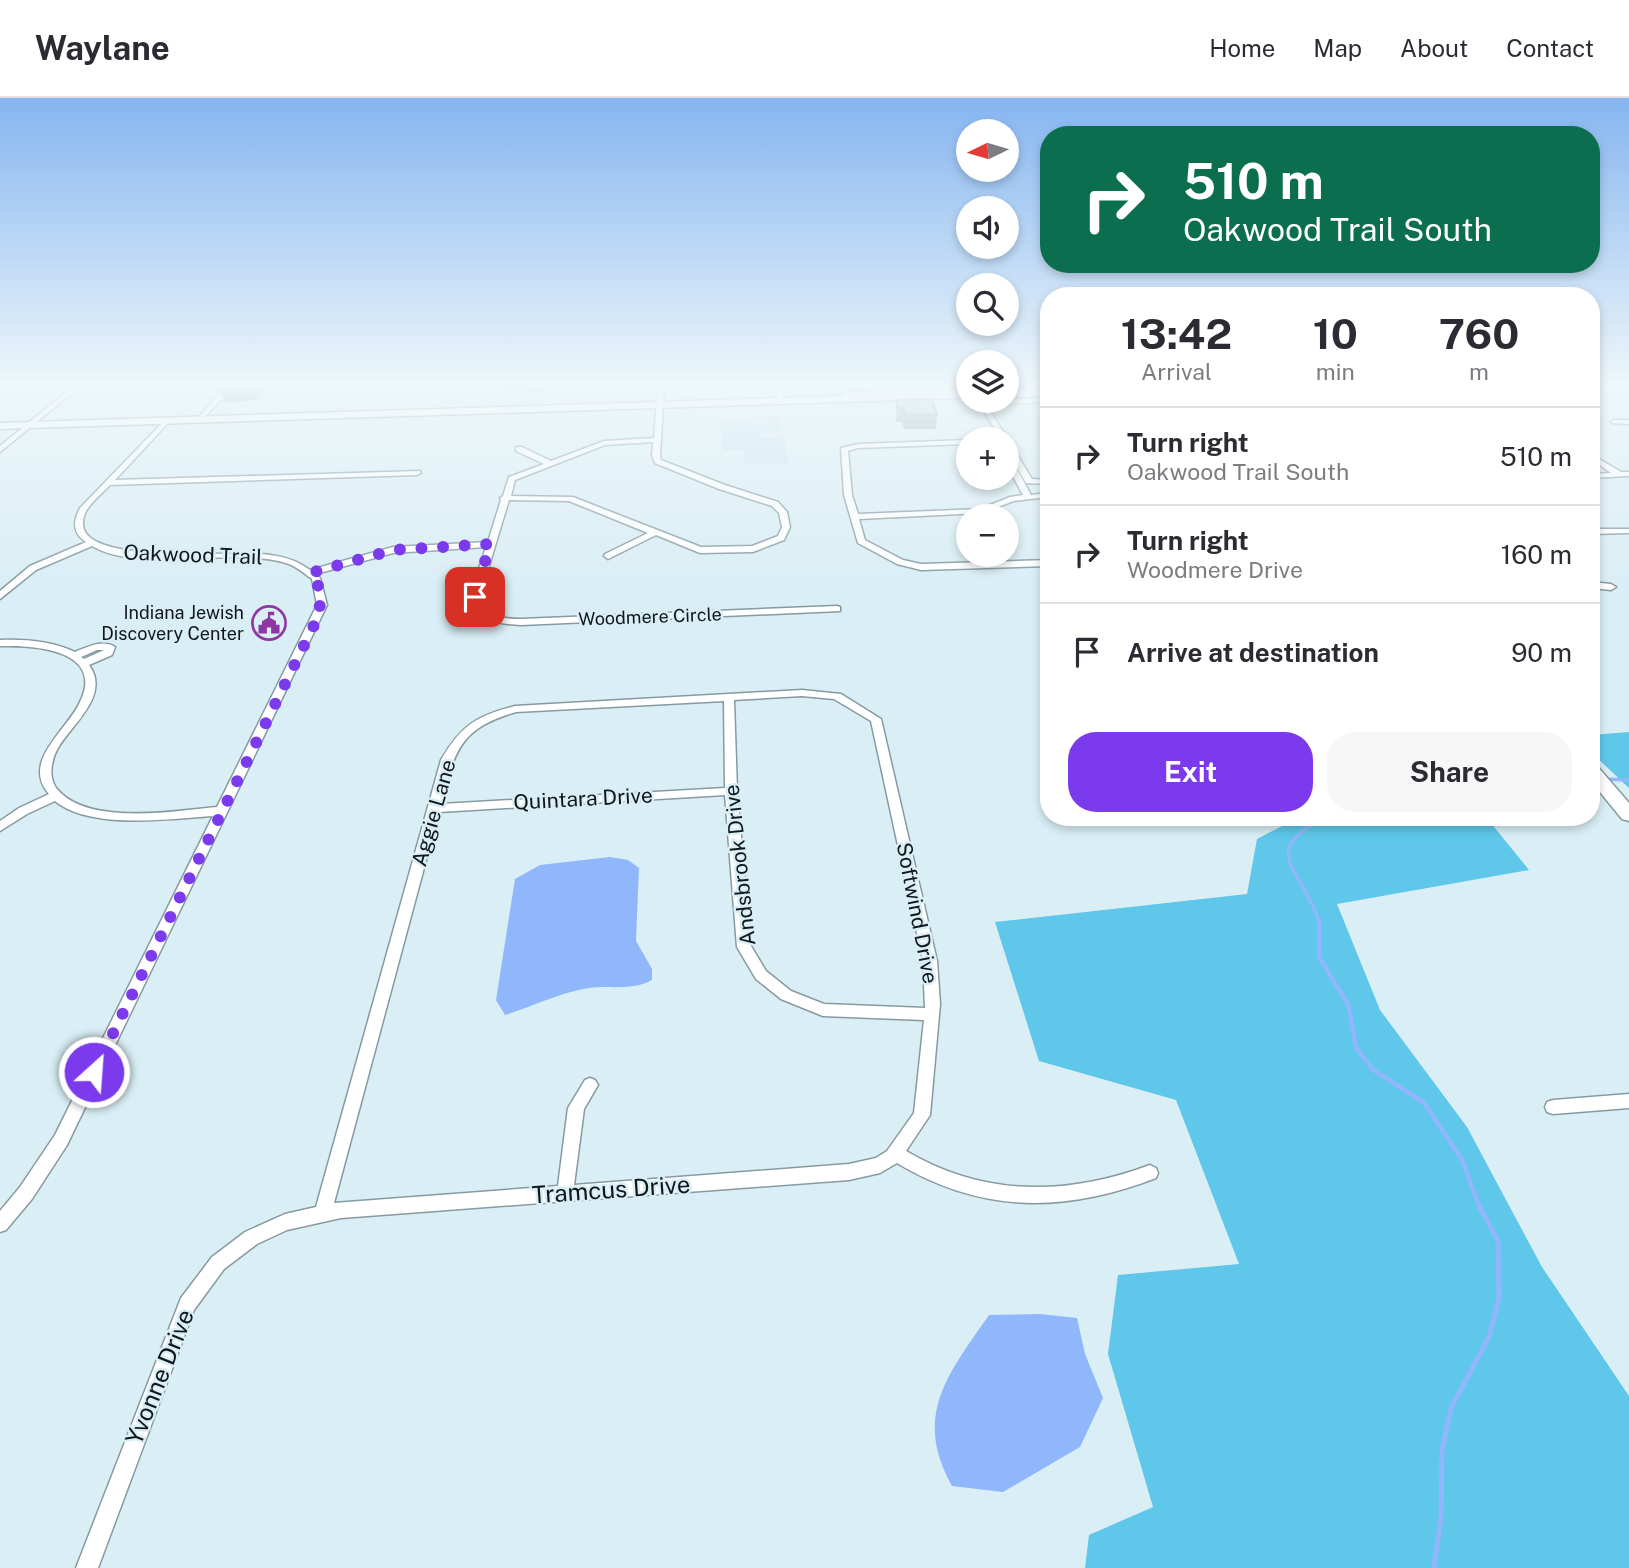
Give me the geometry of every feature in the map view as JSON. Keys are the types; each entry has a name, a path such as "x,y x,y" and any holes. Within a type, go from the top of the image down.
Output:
{"street":[{"path":"0,596 27,572 91,543 79,532 80,517 135,455"},
{"path":"531,455 549,463"},
{"path":"475,597 505,498 515,477 572,455"},
{"path":"505,498 568,498 689,547 713,551 753,549 775,542 785,532 783,512 771,502 665,465 656,458 656,455"},
{"path":"842,455 848,495 863,543 913,566 956,566"},
{"path":"1600,461 1624,475"},
{"path":"1019,464 1029,481 1040,482"},
{"path":"108,483 417,473"},
{"path":"1600,476 1624,475"},
{"path":"1019,481 1028,497"},
{"path":"1002,504 1011,499 1040,496"},
{"path":"856,517 956,515"},
{"path":"1600,532 1629,530"},
{"path":"608,556 654,533"},
{"name":"Oakwood Trail","path":"91,543 114,552 141,556 264,556 291,562 310,573"},
{"path":"0,1224 61,1140 320,612 322,592 310,573 393,550 490,544"},
{"path":"1019,564 1040,563"},
{"path":"1600,586 1611,587"},
{"name":"Woodmere Circle","path":"475,597 475,605 485,615 517,622 837,609"},
{"path":"0,643 46,646 79,660 91,680 89,695 53,747 46,767 47,783 55,796 78,809 107,815 223,811"},
{"name":"Aggie Lane","path":"323,1214 447,760 460,735 489,716 515,709 827,694 850,701 867,712"},
{"name":"Andsbrook Drive","path":"729,697 731,791 744,947 761,975 786,995 823,1010 932,1014"},
{"name":"Softwind Drive","path":"867,712 876,719 930,961 932,1014 922,1115 895,1153"},
{"path":"1600,780 1629,814"},
{"name":"Quintara Drive","path":"434,807 731,791"},
{"path":"0,827 23,811 55,796"},
{"path":"565,1193 576,1108 590,1085"},
{"path":"1553,1107 1629,1101"},
{"path":"895,1153 918,1170 939,1178 1031,1196 1101,1191 1150,1172"},
{"name":"Tramcus Drive","path":"323,1214 849,1172 880,1165 895,1153"},
{"name":"Yvonne Drive","path":"86,1568 187,1304 218,1263 251,1238 285,1222 323,1214"}],"shaded area":[{"path":"744,455 787,455 788,464 744,465"},
{"path":"1629,732 1629,788 1600,761 1600,734"},
{"path":"1282,826 1493,826 1529,870 1337,904 1380,1010 1467,1127 1542,1267 1629,1396 1629,1568 1085,1568 1089,1535 1153,1507 1108,1354 1118,1275 1239,1264 1176,1100 1039,1061 995,922 1247,894 1257,839"},
{"path":"610,857 628,860 639,868 636,941 652,969 652,980 635,986 573,991 505,1015 496,1000 515,879 540,865"},
{"path":"1040,1314 1077,1318 1085,1354 1103,1398 1080,1447 1003,1492 952,1486 940,1461 935,1437 940,1396 949,1376 989,1315"}],"waterway":[{"path":"1603,779 1629,780"},
{"path":"1310,826 1293,841 1289,852 1290,863 1319,922"},
{"path":"1319,922 1319,957 1348,1004 1356,1047 1372,1069 1424,1103 1462,1160 1479,1206"},
{"path":"1434,1568 1441,1517 1442,1450 1451,1408 1489,1337 1499,1298 1498,1241 1479,1206"}],"place":[{"name":"Indiana Jewish Discovery Center","path":"269,623"}],"route":[{"path":"94,1072 318,617 323,597 319,583 310,573 374,553 418,547 490,544 475,597"}]}
